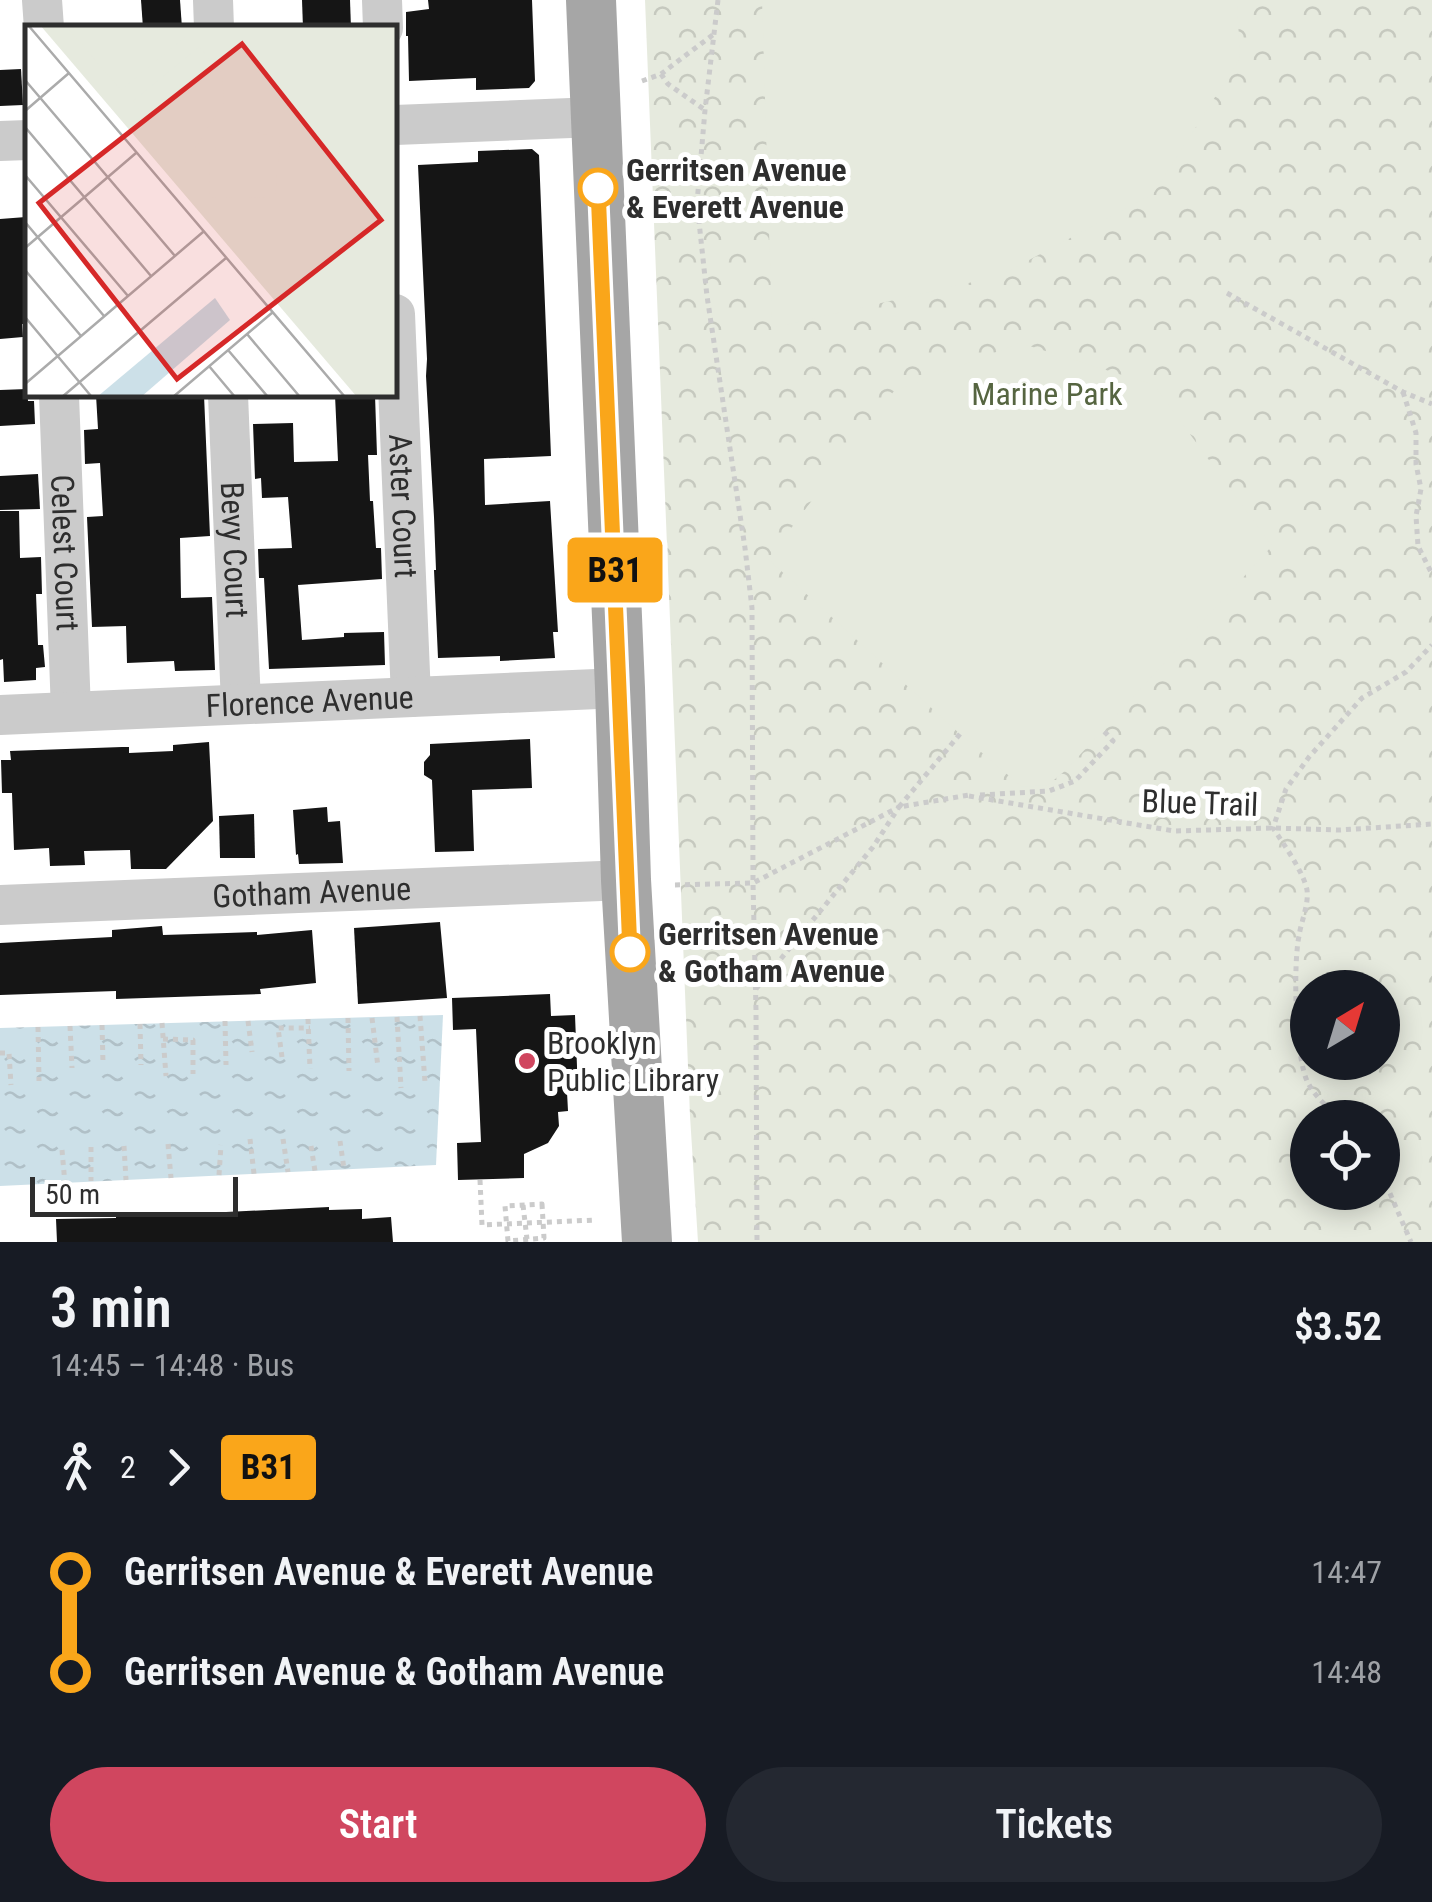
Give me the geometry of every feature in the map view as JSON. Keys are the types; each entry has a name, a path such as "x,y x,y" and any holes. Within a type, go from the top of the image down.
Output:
{"main road":[{"path":"591,0 626,880 646,1242"}],"street":[{"path":"42,0 44,25"},
{"path":"213,0 214,25"},
{"path":"382,0 383,25"},
{"path":"398,125 596,117"},
{"path":"0,141 25,140"},
{"name":"Aster Court","path":"398,386 411,697"},
{"name":"Celest Court","path":"58,398 72,712"},
{"name":"Bevy Court","path":"228,398 241,704"},
{"name":"Florence Avenue","path":"0,714 620,688"},
{"name":"Gotham Avenue","path":"0,905 626,880"}],"path":[{"path":"718,0 697,203 752,608 757,1242"},
{"path":"642,81 661,74 714,34"},
{"path":"661,74 668,84 705,110"},
{"path":"1227,293 1403,392 1432,404"},
{"path":"1403,392 1416,433 1421,489 1416,516 1418,546 1432,574"},
{"path":"1319,1100 1306,1079 1302,1062 1297,1000 1298,939 1307,890 1273,828 1286,788 1309,757 1362,698 1406,672 1432,645"},
{"path":"676,884 753,883 899,807 969,796 1050,791 1075,781 1113,742 1103,730"},
{"path":"756,990 874,847 899,807 960,734"},
{"name":"Blue Trail","path":"969,796 1174,831 1340,830 1432,824"},
{"path":"420,1016 424,1082"},
{"path":"398,1017 400,1088"},
{"path":"348,1018 349,1071"},
{"path":"372,1018 378,1067"},
{"path":"308,1019 310,1068"},
{"path":"248,1020 252,1052"},
{"path":"225,1021 226,1065"},
{"path":"162,1023 166,1076"},
{"path":"140,1024 140,1066"},
{"path":"102,1025 103,1062"},
{"path":"38,1026 39,1081"},
{"path":"70,1026 72,1068"},
{"path":"282,1057 278,1028 310,1028"},
{"path":"163,1040 193,1040 193,1074"},
{"path":"0,1053 9,1053 11,1084"},
{"path":"250,1139 254,1174"},
{"path":"283,1139 288,1172"},
{"path":"340,1141 344,1170"},
{"path":"168,1144 171,1178"},
{"path":"220,1176 221,1145"},
{"path":"91,1146 91,1181"},
{"path":"124,1146 126,1180"},
{"path":"311,1146 314,1171"},
{"path":"62,1150 65,1184"},
{"path":"480,1180 482,1226 596,1220"},
{"path":"542,1204 544,1238 508,1241 505,1206 523,1206 542,1204"},
{"path":"523,1206 527,1239"},
{"path":"1397,1210 1410,1242"}],"green space":[{"name":"Marine Park","path":"645,0 1432,0 1432,1242 698,1242"},
{"path":"762,0 1237,0 1240,58 1153,194 999,276 772,328"},
{"path":"1020,343 1154,385 1272,546 1066,770 1048,785 1022,787 768,559 894,391"}],"water":[{"path":"443,1015 436,1165 0,1186 0,1028"}],"building":[{"path":"141,0 180,0 182,25 143,25"},
{"path":"302,0 350,0 351,25 303,25"},
{"path":"428,0 532,0 535,81 529,88 476,90 476,78 409,81 406,12 429,9"},
{"path":"21,69 23,105 0,106 0,70"},
{"path":"532,149 539,155 551,456 484,459 485,505 550,501 558,632 553,632 555,658 438,658 418,165 478,162 478,151"},
{"path":"25,217 23,337 0,339 0,219"},
{"path":"25,389 25,398 34,401 35,424 0,426 0,390"},
{"path":"96,398 204,398 210,536 180,538 181,598 212,597 215,670 175,671 174,661 127,663 126,626 92,627 87,517 103,516 100,463 85,464 84,430 98,429"},
{"path":"335,398 375,398 377,455 368,455 370,501 376,548 381,548 382,579 298,585 302,640 384,632 385,665 269,669 264,578 259,578 258,549 292,548 288,497 262,498 261,478 255,479 253,424 293,423 294,462 338,461"},
{"path":"38,474 40,509 0,510 0,476"},
{"path":"0,511 19,511 20,558 41,557 42,594 36,594 38,645 43,645 45,667 36,668 36,680 4,682 3,659 0,660"},
{"path":"530,739 532,788 472,790 474,851 435,852 432,780 424,775 430,744"},
{"path":"209,742 213,821 166,869 131,869 130,850 84,851 85,865 50,866 49,848 14,850 12,793 2,793 1,760 11,760 10,751 129,747 129,753 173,751 173,745"},
{"path":"327,807 328,822 340,821 343,863 299,864 293,810"},
{"path":"254,814 255,858 220,858 219,816"},
{"path":"440,922 447,998 358,1004 354,928"},
{"path":"162,926 163,935 257,935 312,930 316,983 260,989 261,994 116,999 116,991 0,995 0,943 112,937 112,930"},
{"name":"Brooklyn Public Library","path":"550,994 551,1016 575,1015 578,1092 567,1092 568,1111 558,1112 559,1126 548,1143 524,1154 524,1178 458,1180 457,1143 481,1142 476,1029 453,1030 452,998"},
{"path":"329,1207 362,1209 362,1219 391,1217 393,1242 57,1242 56,1219"}],"bus line":[{"name":"B31","path":"598,188 630,952"}],"place":[{"name":"Gerritsen Avenue & Everett Avenue","path":"598,188"},
{"name":"Gerritsen Avenue & Gotham Avenue","path":"630,952"},
{"name":"Brooklyn Public Library","path":"527,1061"}]}
